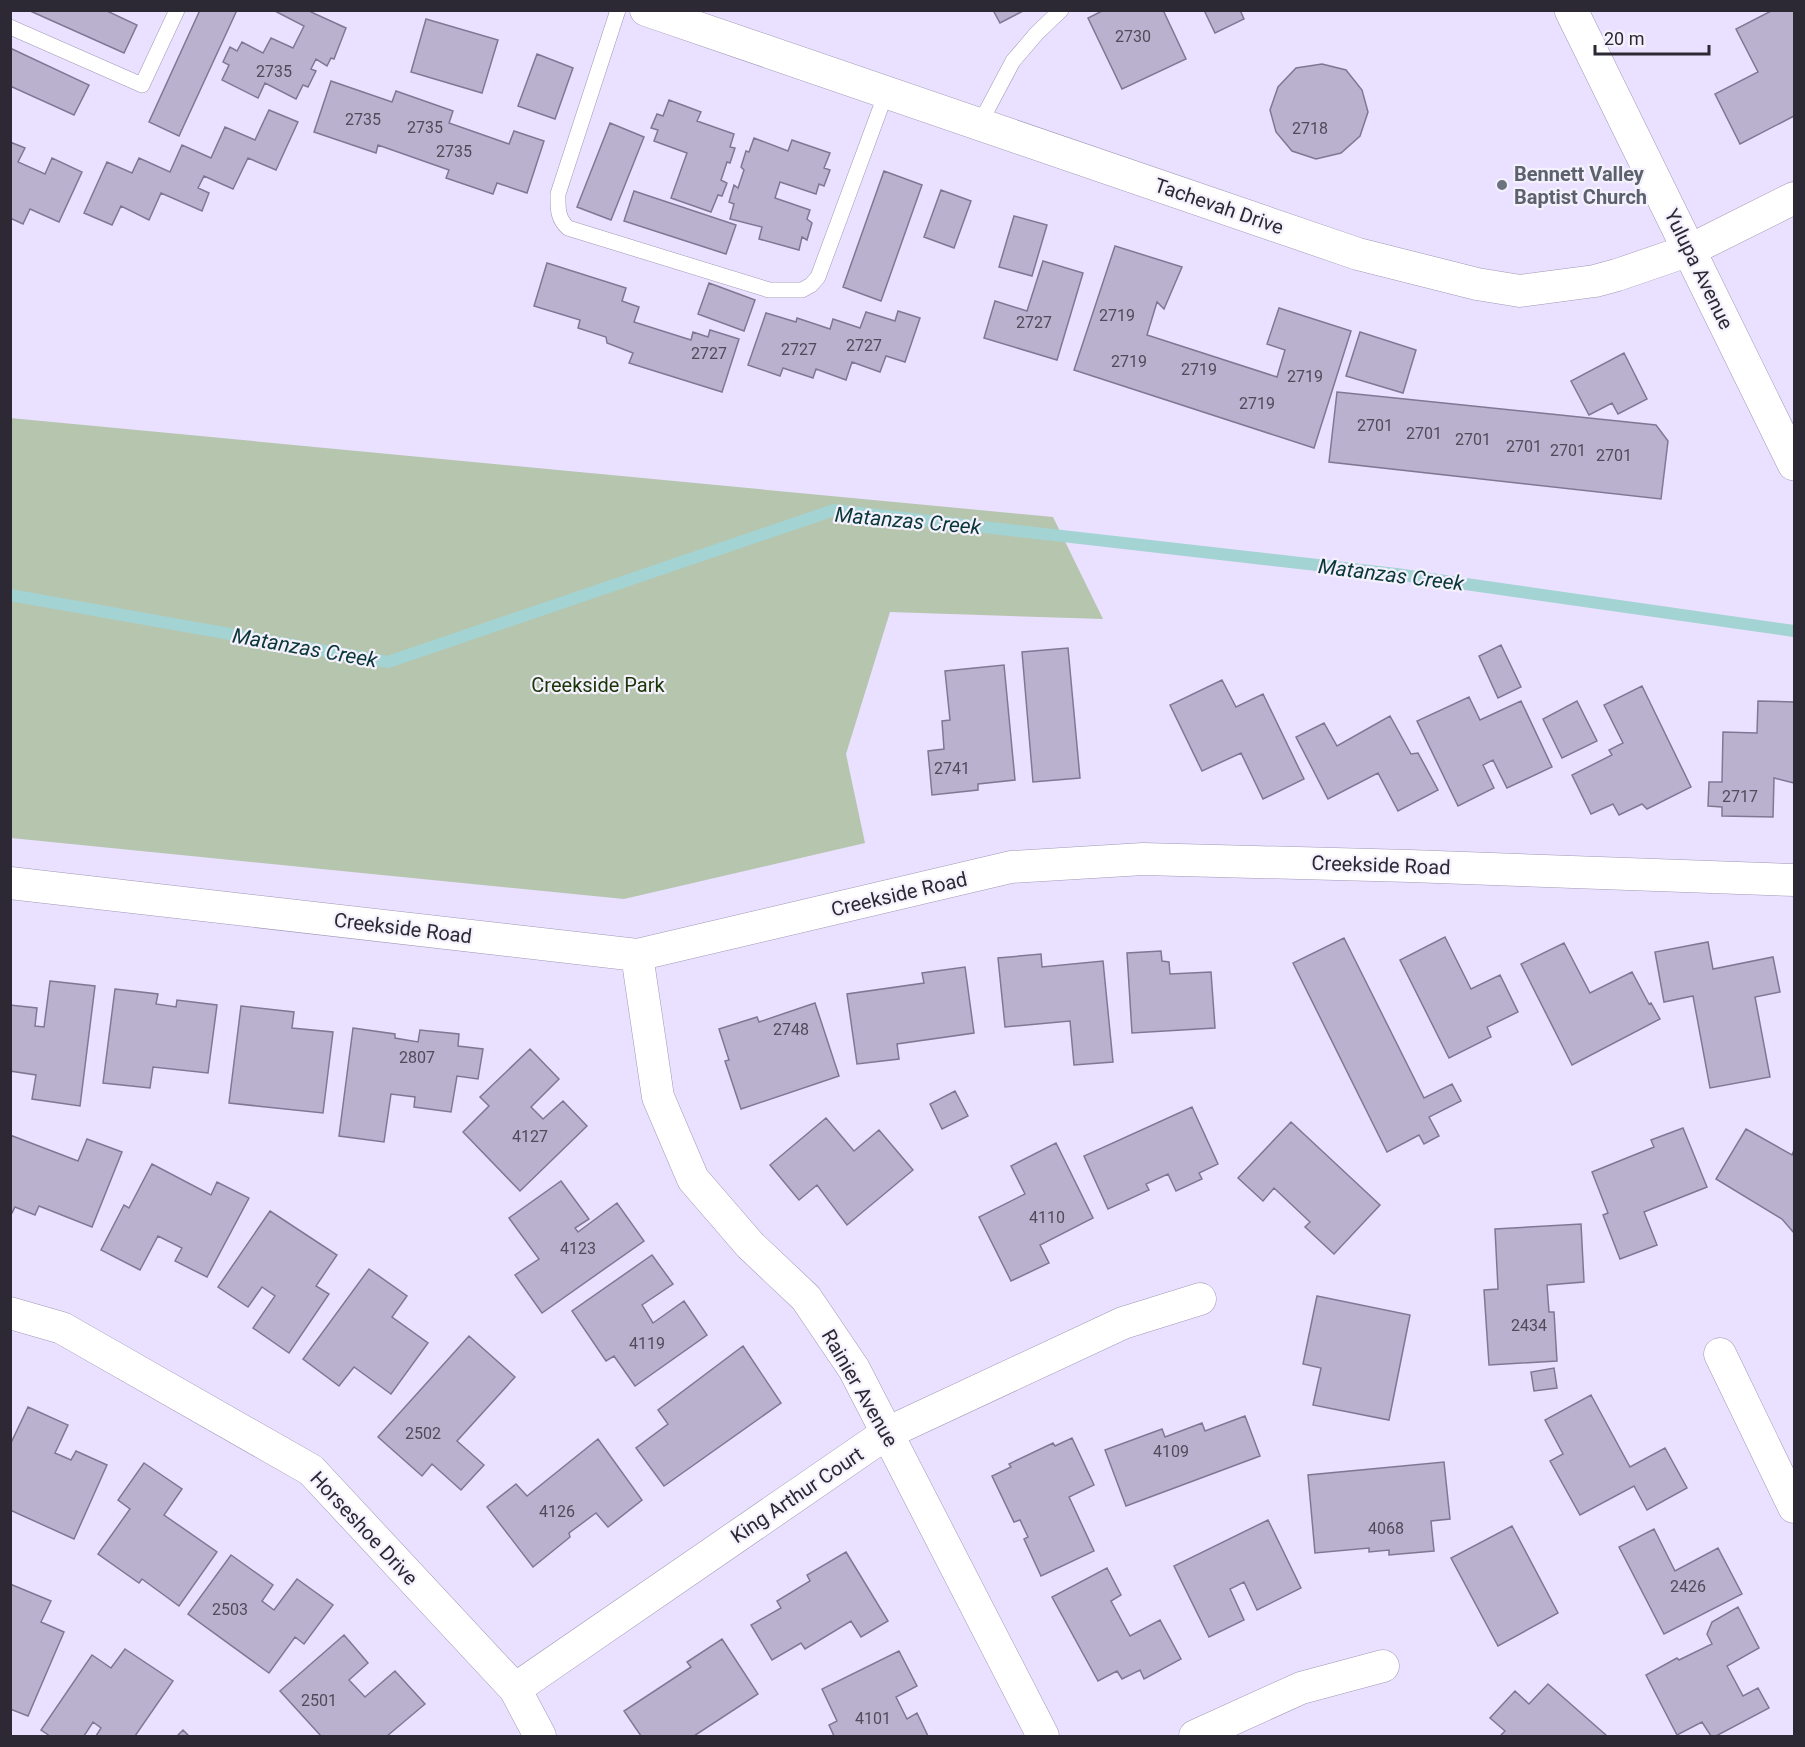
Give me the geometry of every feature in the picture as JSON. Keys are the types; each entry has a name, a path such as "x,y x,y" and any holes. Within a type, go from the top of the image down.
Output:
{"street":[{"name":"Tachevah Drive","path":"646,10 1358,254 1477,284 1520,291 1595,281 1690,250 1794,198"},
{"name":"Yulupa Avenue","path":"1571,10 1794,464"},
{"name":"Creekside Road","path":"10,883 637,955 1011,867 1143,859 1794,880"},
{"name":"Rainier Avenue","path":"637,955 658,1097 693,1179 750,1245 806,1298 854,1369 1043,1737"},
{"name":"King Arthur Court","path":"515,1689 887,1433 1123,1323 1200,1299"},
{"name":"Horseshoe Drive","path":"10,1313 62,1328 311,1470 515,1689 540,1737"},
{"path":"1720,1354 1794,1507"},
{"path":"1196,1737 1301,1688 1383,1666"}],"lane":[{"path":"10,27 142,85 177,10"},
{"path":"618,10 558,194 558,214 561,222 568,228 680,263 769,290 802,290 811,285 818,277 886,93"},
{"path":"979,125 1012,61 1061,10"}],"green space":[{"name":"Creekside Park","path":"10,418 1053,517 1103,619 890,612 846,754 865,843 624,899 11,838"}],"building":[{"path":"28,10 105,10 137,25 124,53"},
{"path":"200,10 237,10 179,136 149,122"},
{"path":"273,10 311,10 346,28 334,59 331,58 327,66 316,59 311,69 316,71 308,87 303,85 296,99 265,83 258,98 222,80 229,65 223,62 230,47 237,51 242,42 263,53 271,38 293,48 304,26"},
{"path":"993,10 1025,10 1000,23"},
{"path":"1104,10 1163,10 1186,59 1122,89 1088,18"},
{"path":"1204,10 1240,10 1244,19 1215,33"},
{"path":"1773,10 1794,10 1794,116 1740,144 1715,94 1758,72 1736,29"},
{"path":"426,19 498,40 482,93 411,72"},
{"path":"10,48 89,85 74,115 10,86"},
{"path":"537,54 573,68 555,119 518,106"},
{"path":"1322,64 1346,70 1362,90 1368,112 1360,136 1341,153 1316,159 1292,151 1276,132 1270,110 1278,87 1296,68"},
{"path":"331,81 392,102 396,91 453,111 449,123 509,144 514,131 544,141 527,193 497,183 493,194 446,178 449,170 378,145 376,153 314,132"},
{"path":"669,100 701,112 697,121 734,134 730,147 735,148 721,180 727,183 722,196 718,195 711,212 671,198 687,153 654,141 658,130 651,128 657,114 663,116"},
{"path":"269,110 298,122 276,170 248,158 233,189 204,176 198,188 209,193 202,211 161,193 149,220 121,206 112,225 84,213 107,162 132,173 139,158 170,172 182,145 211,158 225,127 255,140"},
{"path":"610,123 644,137 611,220 577,207"},
{"path":"754,138 788,151 792,140 830,153 824,168 830,170 824,186 819,184 816,194 780,182 775,198 810,210 807,219 812,223 807,240 802,237 799,250 759,239 762,227 730,219 734,204 729,202 734,185 738,188 744,170 741,167 746,151 749,152"},
{"path":"10,142 25,148 18,162 45,174 52,158 82,172 59,222 30,209 23,224 10,218"},
{"path":"884,171 922,185 881,301 843,287"},
{"path":"941,190 971,201 954,248 924,237"},
{"path":"634,191 736,225 726,254 624,221"},
{"path":"1014,216 1047,225 1032,276 999,267"},
{"path":"1115,246 1182,267 1164,309 1157,302 1147,335 1277,377 1285,350 1267,344 1279,308 1351,331 1314,448 1074,370"},
{"path":"1043,261 1083,273 1057,360 984,338 995,301 1027,311"},
{"path":"547,263 626,288 622,301 639,307 634,322 691,340 693,332 708,337 710,330 739,339 722,392 629,363 633,353 607,343 606,337 578,328 580,320 534,306"},
{"path":"709,283 755,300 744,331 698,314"},
{"path":"898,311 920,318 905,362 886,356 880,372 852,362 846,380 816,369 813,378 783,368 780,376 748,365 766,313 796,322 797,318 830,329 833,319 860,328 866,312 895,321"},
{"path":"1360,332 1416,350 1403,393 1346,376"},
{"path":"1624,353 1647,399 1618,414 1612,403 1589,415 1571,381"},
{"path":"1337,392 1656,425 1668,441 1661,499 1329,462"},
{"path":"1501,645 1521,687 1498,698 1479,656"},
{"path":"1068,648 1080,778 1033,782 1022,652"},
{"path":"1004,665 1015,780 978,784 978,790 932,795 928,751 944,749 942,721 950,720 945,671"},
{"path":"1222,680 1236,707 1263,694 1304,779 1263,799 1241,753 1202,771 1170,705"},
{"path":"1642,686 1691,787 1647,809 1642,804 1619,815 1613,804 1591,814 1572,775 1612,755 1609,750 1623,743 1604,705"},
{"path":"1469,697 1480,720 1521,701 1552,767 1507,788 1493,760 1483,765 1494,788 1458,806 1417,721"},
{"path":"1577,701 1597,741 1562,758 1543,719"},
{"path":"1758,701 1794,702 1794,783 1774,778 1773,817 1722,816 1722,807 1708,806 1709,782 1722,782 1723,732 1757,733"},
{"path":"1390,716 1411,754 1418,753 1438,790 1398,811 1378,773 1328,799 1296,737 1324,723 1337,746"},
{"path":"1445,937 1471,989 1500,975 1518,1012 1487,1027 1491,1037 1449,1058 1400,960"},
{"path":"1344,938 1424,1098 1452,1084 1461,1101 1429,1117 1439,1136 1424,1144 1419,1135 1387,1152 1293,963"},
{"path":"1708,942 1713,969 1773,957 1780,992 1755,997 1770,1077 1710,1088 1693,996 1664,1002 1655,952"},
{"path":"1564,943 1590,993 1632,972 1660,1019 1572,1065 1521,964"},
{"path":"1161,951 1162,961 1169,962 1170,974 1211,972 1215,1028 1132,1033 1127,953"},
{"path":"1041,954 1042,967 1103,961 1113,1062 1074,1065 1070,1021 1005,1027 998,958"},
{"path":"965,967 974,1033 897,1044 899,1059 857,1064 847,994 924,983 922,973"},
{"path":"50,981 95,986 80,1106 32,1099 36,1075 10,1071 10,1005 37,1008 35,1026 44,1027"},
{"path":"115,989 158,994 156,1004 176,1007 177,1000 217,1005 208,1073 153,1067 150,1088 103,1083"},
{"path":"815,1003 839,1076 741,1109 725,1061 729,1060 719,1029 757,1017 759,1022"},
{"path":"241,1006 294,1012 292,1028 333,1032 323,1113 229,1103"},
{"path":"353,1028 395,1034 395,1038 418,1042 420,1030 459,1034 458,1046 483,1049 478,1079 457,1076 451,1112 414,1107 415,1097 391,1094 384,1142 339,1136"},
{"path":"530,1049 559,1079 531,1107 543,1119 563,1101 587,1126 520,1191 463,1132 489,1106 480,1097"},
{"path":"955,1091 968,1116 942,1129 930,1104"},
{"path":"1192,1107 1218,1164 1199,1173 1202,1179 1176,1191 1168,1174 1146,1184 1149,1190 1108,1209 1084,1156"},
{"path":"826,1118 854,1151 879,1130 913,1170 847,1225 817,1185 799,1200 770,1165"},
{"path":"1291,1122 1380,1205 1334,1254 1305,1227 1310,1222 1274,1188 1263,1201 1238,1178"},
{"path":"1683,1128 1707,1187 1644,1212 1657,1245 1620,1259 1603,1215 1608,1213 1592,1172 1654,1147 1651,1140"},
{"path":"1746,1129 1792,1155 1794,1150 1794,1233 1782,1219 1716,1179"},
{"path":"10,1135 78,1161 87,1139 122,1152 92,1227 39,1206 35,1215 15,1207 12,1213 10,1212"},
{"path":"1056,1143 1093,1218 1040,1245 1049,1263 1011,1281 979,1217 1025,1194 1011,1166"},
{"path":"152,1164 211,1195 217,1182 249,1198 207,1277 175,1261 182,1248 158,1236 140,1270 101,1250 124,1205 129,1208"},
{"path":"561,1181 589,1219 575,1228 578,1232 617,1203 644,1241 542,1313 515,1275 539,1259 509,1218"},
{"path":"270,1211 337,1255 316,1286 329,1294 289,1353 253,1328 275,1296 262,1287 248,1307 218,1287"},
{"path":"1581,1224 1584,1282 1547,1285 1549,1312 1554,1312 1557,1361 1489,1365 1484,1290 1498,1289 1495,1229"},
{"path":"652,1255 673,1284 642,1305 653,1323 684,1301 707,1335 635,1386 614,1356 606,1361 572,1311"},
{"path":"369,1269 407,1296 392,1317 428,1343 391,1394 354,1367 339,1386 303,1359"},
{"path":"1317,1296 1410,1315 1389,1420 1313,1405 1321,1368 1303,1364"},
{"path":"469,1336 515,1377 457,1441 484,1465 461,1490 432,1464 422,1476 378,1437"},
{"path":"743,1346 781,1403 664,1486 636,1448 668,1424 658,1410"},
{"path":"1554,1368 1557,1388 1534,1391 1531,1372"},
{"path":"1591,1395 1630,1467 1665,1448 1687,1488 1647,1510 1634,1486 1580,1515 1550,1461 1563,1454 1545,1420"},
{"path":"28,1407 68,1425 55,1453 71,1460 76,1451 107,1465 74,1539 10,1510 10,1445"},
{"path":"1245,1416 1260,1456 1126,1506 1105,1450 1162,1429 1165,1437 1202,1423 1205,1431"},
{"path":"1072,1438 1094,1485 1069,1497 1094,1551 1041,1576 1024,1539 1028,1537 1020,1520 1014,1522 992,1476 1011,1467 1009,1464 1053,1443 1055,1446"},
{"path":"598,1439 642,1500 608,1527 596,1513 569,1533 570,1537 533,1567 487,1507 516,1484 527,1496"},
{"path":"1444,1462 1450,1519 1431,1521 1434,1551 1389,1555 1389,1550 1369,1552 1369,1548 1315,1553 1308,1475"},
{"path":"144,1463 182,1489 164,1515 217,1552 179,1606 142,1579 139,1583 98,1554 130,1509 118,1500"},
{"path":"1268,1520 1301,1588 1257,1610 1244,1582 1230,1589 1244,1620 1209,1637 1174,1566"},
{"path":"1512,1526 1558,1613 1498,1646 1451,1558"},
{"path":"1654,1529 1675,1571 1718,1548 1742,1594 1664,1634 1619,1547"},
{"path":"846,1552 888,1621 861,1637 851,1621 805,1649 801,1643 772,1660 751,1625 781,1608 777,1601 810,1581 807,1575"},
{"path":"231,1555 273,1585 262,1601 274,1610 297,1579 333,1605 304,1644 295,1637 269,1673 188,1614"},
{"path":"1107,1568 1121,1595 1111,1601 1130,1636 1160,1620 1181,1659 1144,1679 1140,1670 1122,1679 1117,1671 1098,1681 1052,1597"},
{"path":"10,1584 51,1601 41,1622 64,1632 28,1716 10,1709"},
{"path":"1738,1607 1759,1648 1727,1666 1743,1696 1758,1688 1769,1708 1716,1736 1711,1736 1702,1722 1677,1735 1646,1675 1677,1658 1679,1660 1712,1644 1707,1634 1712,1622"},
{"path":"344,1635 368,1663 349,1680 365,1697 395,1671 425,1704 387,1736 321,1736 280,1691"},
{"path":"722,1639 758,1694 694,1736 641,1736 624,1711 691,1667 687,1662"},
{"path":"125,1649 173,1681 135,1736 96,1736 101,1728 93,1722 84,1736 50,1736 41,1730 92,1655 111,1668"},
{"path":"899,1651 917,1686 896,1697 907,1719 917,1713 928,1736 834,1736 829,1725 837,1721 822,1689"},
{"path":"1548,1684 1607,1736 1500,1736 1505,1731 1490,1718 1515,1691 1529,1704"},
{"path":"183,1730 189,1736 177,1736"}],"waterway":[{"name":"Matanzas Creek","path":"10,595 388,662 834,510 1396,574 1794,631"}],"place":[{"name":"Bennett Valley Baptist Church","path":"1502,185"}]}
